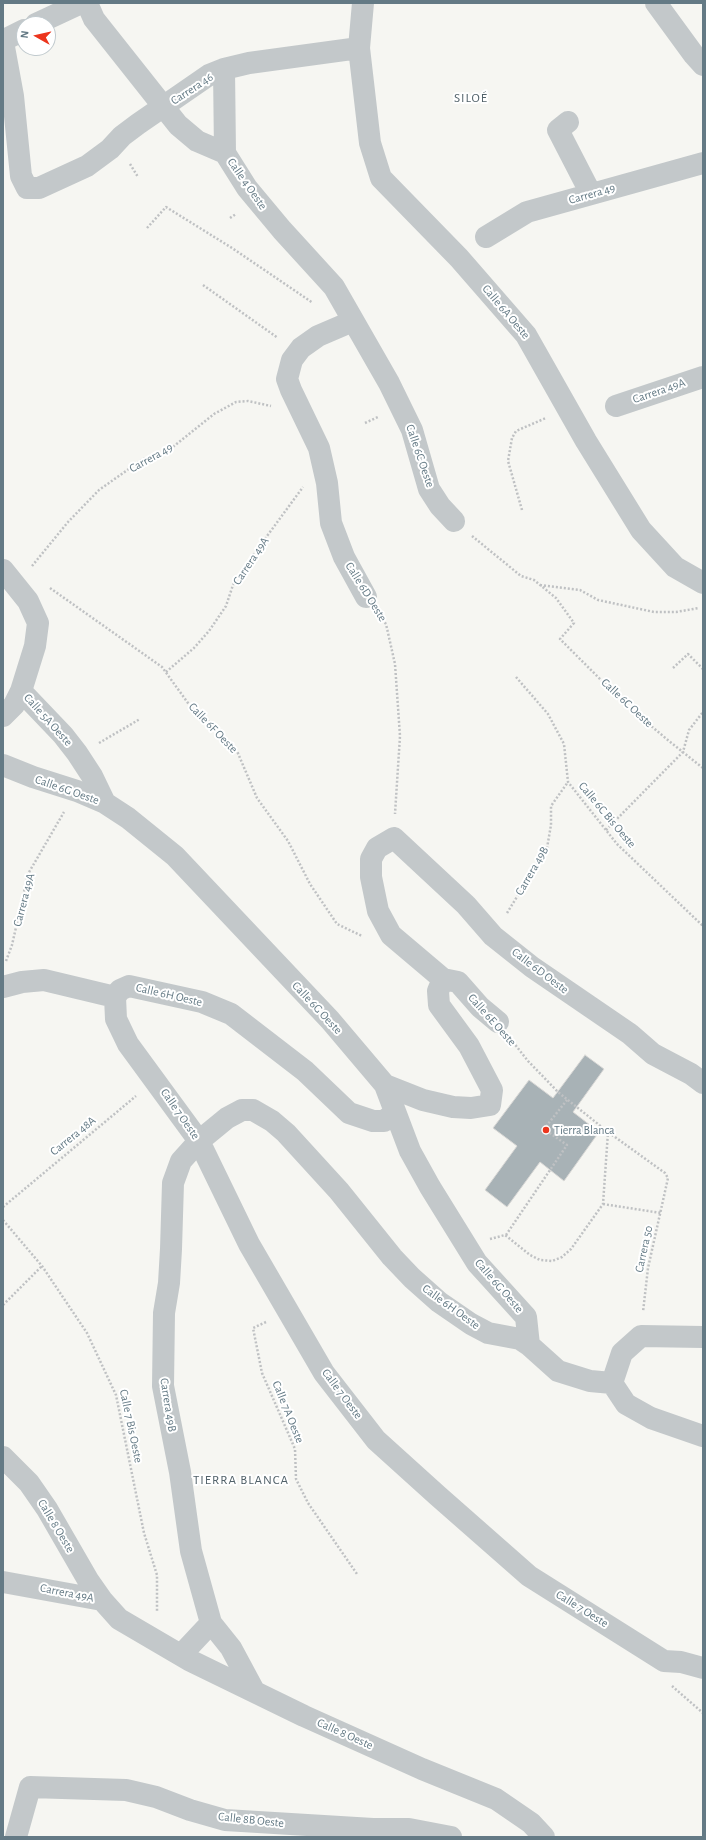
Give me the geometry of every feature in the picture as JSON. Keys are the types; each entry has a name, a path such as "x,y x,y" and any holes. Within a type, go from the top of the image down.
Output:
{"street":[{"path":"53,16 81,3"},
{"name":"Calle 4 Oeste","path":"87,3 94,19 178,125 197,141 225,153 247,188 282,230 334,287 353,322"},
{"path":"359,48 363,3"},
{"path":"656,3 703,65"},
{"name":"Carrera 46","path":"16,34 8,38 5,42 13,96 21,176 27,188 39,188 87,166 110,149 122,136 209,75 224,69 303,54 359,48"},
{"name":"Calle 6A Oeste","path":"359,48 370,143 381,178 459,258 526,335 567,407 641,530 675,567 703,583"},
{"path":"224,69 225,153"},
{"path":"568,122 558,130 590,194"},
{"name":"Carrera 49","path":"486,237 527,212 703,163"},
{"path":"298,352 301,348 318,336 353,322"},
{"name":"Calle 6C Oeste","path":"353,322 389,383 412,430 429,489 440,506 454,521"},
{"name":"Calle 6D Oeste","path":"298,352 292,360 287,379 319,448 324,471 331,523 344,557 366,597"},
{"name":"Carrera 49A","path":"616,406 703,377"},
{"name":"Calle 5A Oeste","path":"9,577 28,601 38,623 35,646 21,691 63,735 77,753 92,776 105,803"},
{"path":"3,716 14,705 21,691"},
{"name":"Calle 6G Oeste","path":"3,764 32,777 77,791 105,803 128,818 175,856 330,1020 385,1085 410,1151 477,1263 526,1317 530,1345"},
{"name":"Calle 6D Oeste","path":"386,843 466,905 493,936 538,971 630,1034 653,1054 690,1074 703,1083"},
{"name":"Calle 6E Oeste","path":"386,843 371,859 371,877 378,911 391,935 443,979 458,982 480,1007 498,1022"},
{"path":"385,1085 423,1100 453,1107 471,1108 490,1105 492,1090 469,1046 439,1005 438,992 443,979"},
{"path":"3,987 22,982 44,980 115,997"},
{"name":"Calle 6H Oeste","path":"115,997 120,990 129,986 202,1002 231,1014 305,1071 349,1113 373,1121 384,1121 395,1113"},
{"name":"Calle 7 Oeste","path":"115,997 116,1019 128,1044 156,1080 199,1141 250,1244 324,1373 376,1440 529,1576 664,1661 681,1662 703,1668"},
{"name":"Calle 6H Oeste","path":"242,1110 253,1110 272,1121 286,1133 339,1192 392,1257 439,1302 471,1324 488,1333 520,1339 530,1345 558,1371 590,1381 612,1383"},
{"name":"Carrera 49B","path":"242,1110 227,1118 199,1141 181,1161 173,1183 172,1249 169,1283 164,1313 163,1386 180,1472 191,1551 211,1622 231,1648 253,1689"},
{"path":"703,1337 641,1336 622,1353 612,1383 626,1404 651,1418 703,1436"},
{"name":"Calle 8 Oeste","path":"3,1457 34,1490 47,1509 88,1580 102,1600"},
{"name":"Carrera 49A","path":"3,1582 102,1600 119,1619 150,1637"},
{"path":"181,1655 211,1622"},
{"name":"Calle 8 Oeste","path":"150,1637 181,1655 332,1728 496,1799 534,1832"},
{"name":"Calle 8B Oeste","path":"16,1837 30,1787 126,1790 156,1797 190,1810 225,1820 373,1829 409,1829 451,1837"}],"path":[{"path":"147,228 166,207 232,248 314,304"},
{"path":"203,285 298,352"},
{"name":"Carrera 49","path":"9,577 43,553 68,522 99,490 143,459 169,450 214,414 236,402 248,401 278,408 296,400"},
{"path":"522,510 508,462 512,438 516,431 567,407"},
{"name":"Carrera 49A","path":"166,672 194,648 209,631 226,606 233,584 248,562 300,490 310,480 324,471"},
{"name":"Calle 6C Oeste","path":"454,521 521,576 534,580 556,598 574,623 560,640 625,704 703,768"},
{"path":"539,584 580,590 598,600 654,612 676,612 703,607"},
{"name":"Calle 6F Oeste","path":"48,587 156,662 166,672 193,710 216,727 237,751 257,798 288,841 310,884 337,924 373,941 391,935"},
{"name":"Calle 6D Oeste","path":"366,597 386,624 395,664 400,736 386,843"},
{"path":"673,668 688,654 703,669"},
{"name":"Calle 6C Bis Oeste","path":"516,677 548,714 564,744 568,782 617,844 703,926"},
{"path":"606,830 683,752 689,730 703,712"},
{"path":"77,753 109,738 140,719"},
{"name":"Carrera 49B","path":"493,936 547,848 551,824 551,806 568,782"},
{"name":"Carrera 49A","path":"5,964 12,945 28,874 77,791"},
{"name":"Calle 6E Oeste","path":"498,1022 528,1061 568,1100 608,1132 661,1170"},
{"name":"Carrera 48A","path":"3,1207 156,1080"},
{"path":"467,1246 505,1235 567,1144 544,1129 568,1100"},
{"path":"505,1235 530,1255 540,1260 552,1261 562,1257 571,1249 603,1204 608,1132"},
{"name":"Carrera 50","path":"641,1336 648,1268 668,1178 661,1170"},
{"path":"603,1204 661,1213"},
{"name":"Calle 7 Bis Oeste","path":"3,1220 42,1266 87,1333 116,1395 144,1533 157,1575 150,1637"},
{"path":"3,1305 42,1266"},
{"name":"Calle 7A Oeste","path":"288,1311 253,1328 262,1372 295,1449 296,1479 308,1504 357,1574"},
{"path":"664,1661 668,1680 674,1689 703,1713"}],"building":[{"name":"Tierra Blanca","path":"585,1055 604,1069 573,1112 599,1132 564,1181 540,1162 507,1207 485,1190 517,1146 493,1128 529,1080 553,1098"}],"place":[{"name":"Tierra Blanca","path":"546,1130"}],"district":[{"name":"SILOÉ","path":"471,98"},
{"name":"TIERRA BLANCA","path":"241,1480"}]}
